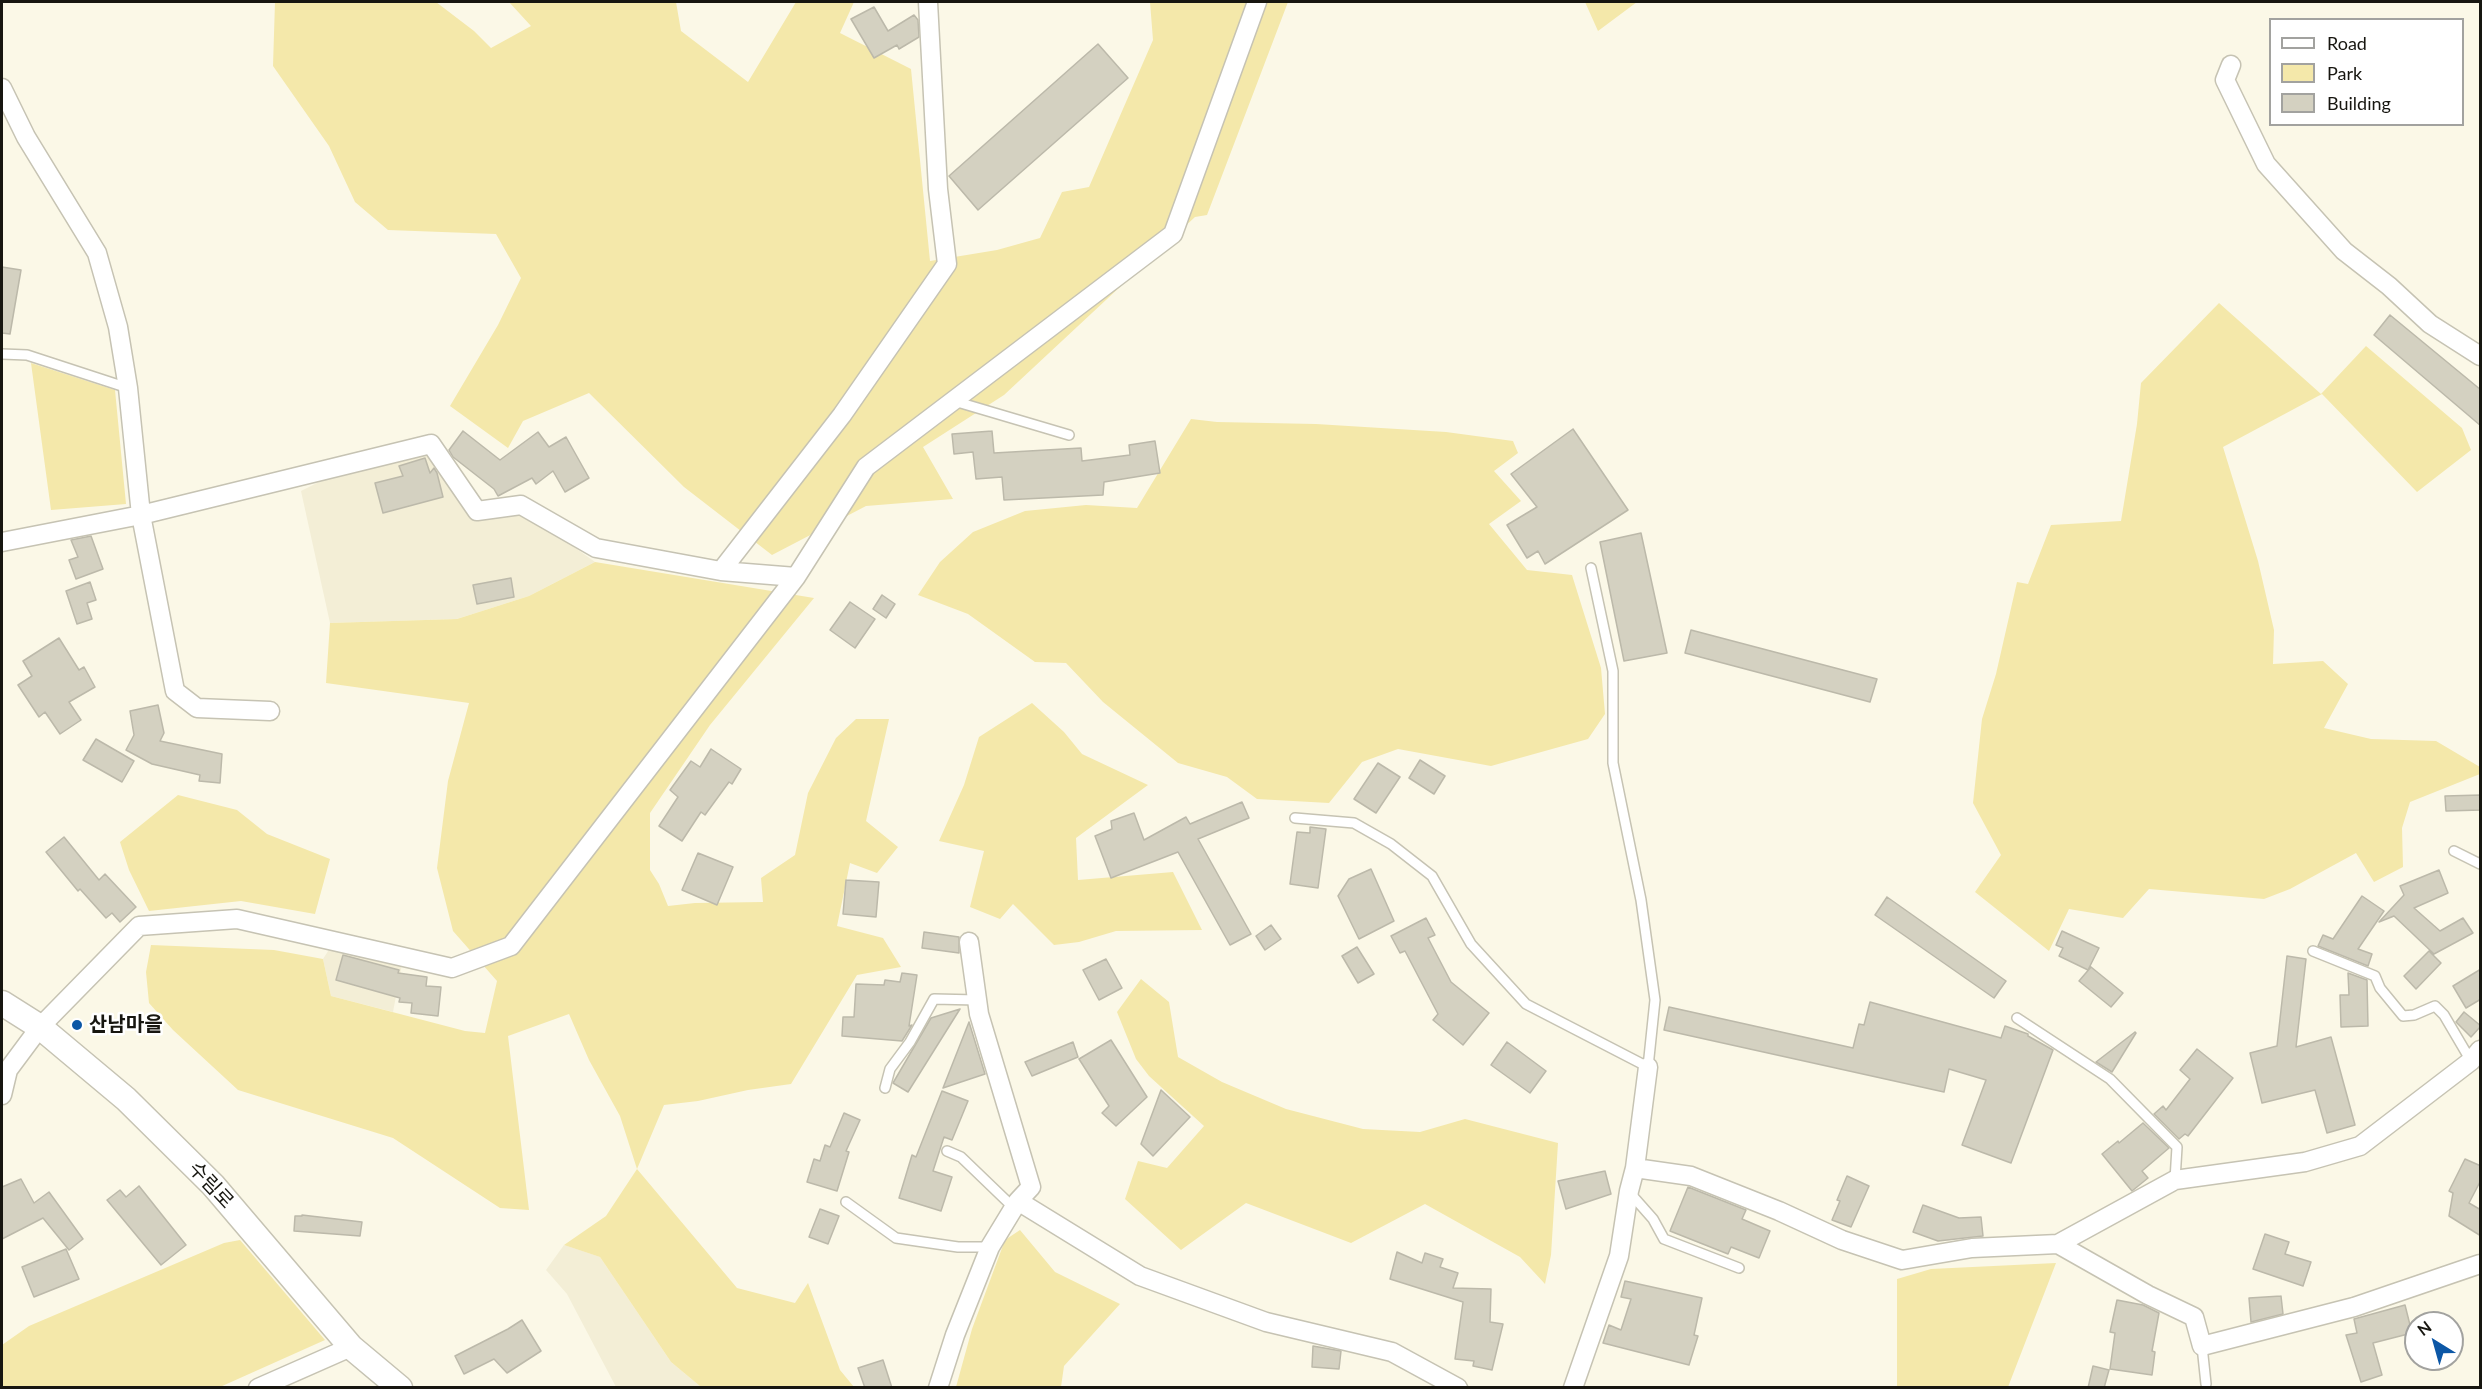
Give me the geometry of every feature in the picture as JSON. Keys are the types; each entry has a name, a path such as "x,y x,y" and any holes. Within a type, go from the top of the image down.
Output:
{"main road":[{"name":"수림로","path":"2,1003 40,1027 126,1099 213,1185 351,1347 400,1388"}],"street":[{"path":"721,571 842,415 947,264 938,189 928,2"},
{"path":"2,1095 5,1073 40,1027 139,926 237,920 452,968 511,946 796,577 866,467 1173,234 1257,2"},
{"path":"2231,65 2224,80 2266,164 2344,251 2389,286 2430,324 2481,356"},
{"path":"2,88 26,137 97,253 118,327 128,388 141,515 175,692 197,708 270,711"},
{"path":"2,542 141,515 431,444 477,511 521,505 596,548 721,571 796,577"},
{"path":"938,1388 990,1247 1016,1205 1031,1187 979,1014 969,942"},
{"path":"1635,1168 1691,1176 1779,1211 1842,1240 1902,1260 1972,1248 2058,1244 2175,1180 2305,1162 2360,1146 2477,1062"},
{"path":"1573,1388 1619,1256 1635,1168 1648,1067"},
{"path":"1016,1205 1140,1276 1266,1322 1392,1352 1458,1388"},
{"path":"2058,1244 2148,1295 2194,1317 2202,1346 2354,1307 2481,1264"},
{"path":"258,1388 351,1347"}],"lane":[{"path":"2,354 27,355 128,388"},
{"path":"954,401 1069,435"},
{"path":"1295,818 1354,823 1391,844 1432,876 1471,944 1526,1004 1648,1067 1655,1000 1641,900 1613,763 1614,671 1591,568"},
{"path":"2454,852 2481,864"},
{"path":"2313,951 2375,976 2380,988 2403,1016 2414,1015 2435,1006 2444,1015 2477,1062"},
{"path":"885,1088 891,1069 910,1042 934,999 976,1000"},
{"path":"2017,1018 2110,1079 2177,1147 2175,1180"},
{"path":"947,1151 961,1157 1016,1205"},
{"path":"1629,1191 1653,1219 1664,1239 1739,1268"},
{"path":"846,1202 897,1238 958,1247 990,1247"},
{"path":"2202,1346 2206,1384"}],"shaded area":[{"path":"428,449 479,518 524,511 595,562 529,596 457,619 330,623 301,491 335,474"},
{"path":"330,948 402,964 393,1012 331,996 323,959"},
{"path":"564,1245 600,1257 671,1362 701,1387 616,1387 567,1294 546,1270"}],"green space":[{"path":"275,2 436,2 474,31 491,48 531,26 509,2 676,2 681,31 748,82 796,2 854,2 840,33 911,69 930,261 997,250 1040,238 1062,192 1089,187 1153,40 1150,2 1288,2 1207,215 1195,217 1004,395 923,447 953,499 866,506 772,555 684,487 589,393 523,421 508,448 450,406 498,325 521,278 496,234 388,230 355,202 329,146 273,66"},
{"path":"1585,2 1637,2 1598,31"},
{"path":"2219,303 2321,394 2366,346 2462,428 2471,450 2417,492 2322,394 2223,447 2258,561 2274,630 2273,664 2323,661 2348,684 2324,728 2371,739 2436,741 2480,767 2480,774 2410,802 2402,828 2403,867 2374,882 2356,853 2290,889 2264,899 2149,889 2123,918 2069,909 2049,951 1975,892 2001,855 1973,803 1982,719 1996,674 2017,582 2028,584 2051,525 2121,521 2137,424 2141,383"},
{"path":"31,363 115,390 126,504 51,510"},
{"path":"1191,419 1446,432 1513,441 1518,453 1494,471 1521,501 1489,524 1527,570 1572,575 1601,668 1605,714 1588,739 1491,766 1398,749 1362,762 1329,803 1257,799 1227,777 1178,763 1103,702 1066,663 1035,662 968,614 918,595 940,562 973,532 1025,511 1086,505 1137,508"},
{"path":"595,562 814,598 710,725 650,813 650,870 668,906 695,903 763,902 761,878 795,855 808,793 836,738 856,719 889,719 866,821 898,847 877,873 850,863 837,926 883,938 901,967 857,975 791,1084 664,1105 637,1169 620,1116 589,1060 569,1014 508,1036 529,1210 500,1208 393,1138 238,1090 173,1030 149,1003 146,972 151,945 274,950 323,959 331,996 465,1031 485,1033 497,981 453,931 437,868 448,781 469,703 326,683 330,623 457,619 529,596"},
{"path":"1032,703 1064,732 1082,754 1148,785 1076,838 1078,880 1173,872 1202,930 1116,931 1079,942 1054,945 1013,904 1000,919 970,907 984,851 939,841 964,785 979,737"},
{"path":"178,795 237,810 267,834 330,859 315,914 241,901 149,911 129,870 120,842"},
{"path":"1141,979 1169,1002 1178,1057 1222,1082 1286,1109 1363,1129 1420,1132 1465,1119 1558,1143 1551,1255 1545,1284 1520,1257 1425,1204 1351,1243 1246,1203 1181,1250 1125,1199 1138,1161 1167,1168 1204,1126 1149,1076 1136,1059 1117,1012"},
{"path":"637,1169 737,1288 795,1303 808,1283 840,1370 854,1387 701,1387 671,1362 600,1257 564,1245 606,1216"},
{"path":"1020,1230 1055,1272 1120,1304 1064,1366 1061,1387 956,1387 972,1329 1005,1240"},
{"path":"240,1240 325,1340 220,1387 2,1387 2,1345 29,1326 224,1243"},
{"path":"2056,1263 2008,1387 1897,1387 1897,1279 1931,1269"}],"building":[{"path":"874,7 888,31 914,15 918,20 919,37 899,49 897,45 874,58 851,19"},
{"path":"1098,44 1128,78 978,210 949,176"},
{"path":"2,267 21,270 10,334 2,333"},
{"path":"2390,315 2481,390 2481,426 2374,335"},
{"path":"1573,429 1628,510 1545,564 1538,551 1527,558 1507,525 1537,507 1511,474"},
{"path":"463,431 500,460 538,432 549,447 566,437 589,478 565,492 553,471 536,484 532,478 498,496 494,489 453,457 449,450"},
{"path":"992,431 994,453 1081,448 1082,461 1130,455 1129,445 1155,441 1160,473 1104,482 1103,495 1004,500 1002,477 976,479 973,452 954,454 952,434"},
{"path":"425,458 430,473 434,468 437,473 443,497 383,513 375,483 403,476 399,466"},
{"path":"1641,533 1667,653 1624,661 1600,542"},
{"path":"91,536 103,569 76,579 69,560 78,557 71,540"},
{"path":"511,578 514,597 477,604 473,585"},
{"path":"90,582 96,600 87,603 92,619 77,624 66,591"},
{"path":"882,595 895,604 886,618 873,609"},
{"path":"850,602 875,619 855,648 830,630"},
{"path":"1691,630 1877,679 1870,702 1685,653"},
{"path":"59,638 79,670 84,667 95,687 69,702 81,720 60,734 45,712 39,717 18,685 32,676 23,661"},
{"path":"158,705 164,733 160,741 222,754 220,783 199,781 200,775 152,764 126,750 134,735 130,711"},
{"path":"96,739 134,761 122,782 83,760"},
{"path":"711,749 741,769 732,784 729,782 705,815 701,812 682,841 659,826 678,797 670,790 691,761 700,767"},
{"path":"1420,760 1445,776 1434,794 1409,778"},
{"path":"1378,763 1400,777 1376,813 1354,799"},
{"path":"2481,795 2481,810 2446,811 2445,796"},
{"path":"1242,802 1249,818 1198,839 1251,934 1230,945 1178,852 1111,878 1095,836 1112,829 1111,821 1134,813 1144,840 1186,817 1190,824"},
{"path":"1310,827 1326,829 1318,888 1290,884 1297,832 1310,833"},
{"path":"64,837 99,880 105,874 136,907 120,922 112,913 106,918 80,889 78,891 46,852"},
{"path":"698,853 733,867 717,905 682,890"},
{"path":"1371,869 1394,921 1359,939 1338,896 1349,879"},
{"path":"2439,870 2448,893 2414,908 2440,931 2463,918 2473,933 2434,954 2394,916 2379,922 2404,895 2400,886"},
{"path":"846,880 879,882 876,917 843,914"},
{"path":"2362,896 2384,911 2358,949 2372,954 2368,966 2318,946 2323,935 2333,939"},
{"path":"1887,897 2006,981 1994,998 1875,915"},
{"path":"1426,918 1435,935 1428,938 1451,982 1489,1013 1463,1045 1433,1020 1438,1014 1405,951 1400,953 1391,936"},
{"path":"1271,925 1281,939 1265,950 1256,936"},
{"path":"2062,931 2099,948 2088,970 2059,956 2063,948 2056,945"},
{"path":"924,932 959,937 959,953 922,948"},
{"path":"1357,947 1374,974 1358,983 1342,956"},
{"path":"2429,951 2441,963 2416,989 2404,976"},
{"path":"343,955 399,970 398,973 427,977 426,986 441,987 438,1016 411,1013 412,1003 399,1002 400,998 336,980"},
{"path":"2287,956 2306,959 2296,1047 2331,1037 2355,1125 2327,1133 2315,1090 2262,1103 2250,1053 2277,1046"},
{"path":"1106,959 1122,988 1099,1000 1083,970"},
{"path":"2091,967 2123,993 2111,1007 2079,981"},
{"path":"2481,969 2481,999 2466,1008 2453,986"},
{"path":"902,973 917,975 909,1026 912,1025 902,1041 842,1036 843,1017 854,1017 856,984 884,985 885,980 900,982"},
{"path":"2348,973 2367,980 2368,1026 2341,1027 2340,995 2349,995"},
{"path":"1870,1002 2001,1038 2005,1026 2028,1034 2053,1050 2011,1163 1962,1145 1986,1080 1949,1069 1944,1092 1664,1030 1669,1007 1853,1048 1859,1024 1864,1025"},
{"path":"960,1009 908,1092 893,1083 931,1018"},
{"path":"2464,1012 2481,1026 2471,1037 2456,1022"},
{"path":"969,1022 985,1074 943,1088"},
{"path":"2135,1032 2112,1072 2096,1062"},
{"path":"1111,1040 1147,1097 1116,1126 1102,1113 1109,1106 1079,1059"},
{"path":"1073,1042 1078,1057 1032,1076 1025,1062"},
{"path":"1507,1042 1546,1071 1530,1093 1491,1065"},
{"path":"2197,1049 2233,1078 2188,1136 2185,1134 2179,1139 2154,1114 2163,1106 2166,1110 2190,1079 2180,1070"},
{"path":"1161,1090 1190,1117 1153,1156 1141,1144"},
{"path":"942,1091 968,1101 952,1140 944,1137 933,1171 952,1177 941,1211 899,1198 912,1155 916,1157"},
{"path":"844,1113 860,1120 846,1151 849,1152 837,1191 807,1182 814,1159 820,1161 825,1145 830,1147"},
{"path":"2143,1123 2169,1148 2142,1171 2148,1178 2132,1191 2102,1154"},
{"path":"2465,1159 2481,1166 2481,1180 2469,1203 2481,1210 2481,1236 2449,1216 2453,1193 2449,1191"},
{"path":"1605,1171 1611,1194 1566,1209 1558,1181"},
{"path":"1847,1176 1869,1186 1851,1227 1832,1220"},
{"path":"21,1179 34,1203 49,1192 83,1239 69,1250 43,1218 2,1239 2,1187"},
{"path":"139,1186 186,1245 161,1265 107,1200 120,1190 126,1197"},
{"path":"1688,1187 1746,1210 1742,1219 1770,1231 1759,1258 1731,1247 1728,1254 1670,1231"},
{"path":"1923,1205 1959,1218 1981,1217 1983,1236 1938,1241 1913,1232"},
{"path":"820,1209 839,1216 828,1244 809,1237"},
{"path":"295,1216 362,1222 360,1236 294,1231"},
{"path":"2265,1234 2289,1242 2285,1254 2311,1262 2303,1286 2253,1269"},
{"path":"66,1249 79,1279 34,1297 22,1267"},
{"path":"1397,1252 1422,1263 1425,1253 1443,1259 1440,1267 1458,1273 1453,1288 1491,1289 1490,1322 1503,1324 1492,1370 1473,1366 1474,1361 1455,1359 1463,1302 1390,1279"},
{"path":"1625,1281 1702,1298 1694,1335 1698,1336 1689,1365 1603,1343 1609,1325 1621,1330 1631,1299 1621,1297"},
{"path":"2281,1296 2283,1314 2251,1322 2249,1298"},
{"path":"2117,1300 2143,1305 2159,1313 2152,1351 2155,1352 2152,1375 2110,1369 2115,1333 2110,1332"},
{"path":"2405,1305 2406,1311 2404,1311 2404,1335 2373,1343 2382,1375 2361,1382 2346,1335 2357,1333 2354,1319"},
{"path":"522,1320 541,1351 507,1373 494,1359 464,1374 455,1356"},
{"path":"1313,1346 1341,1351 1339,1369 1312,1367"},
{"path":"883,1360 892,1388 865,1388 858,1368"},
{"path":"2093,1366 2109,1370 2104,1388 2088,1388"}],"place":[{"name":"산남마을","path":"77,1025"}]}
